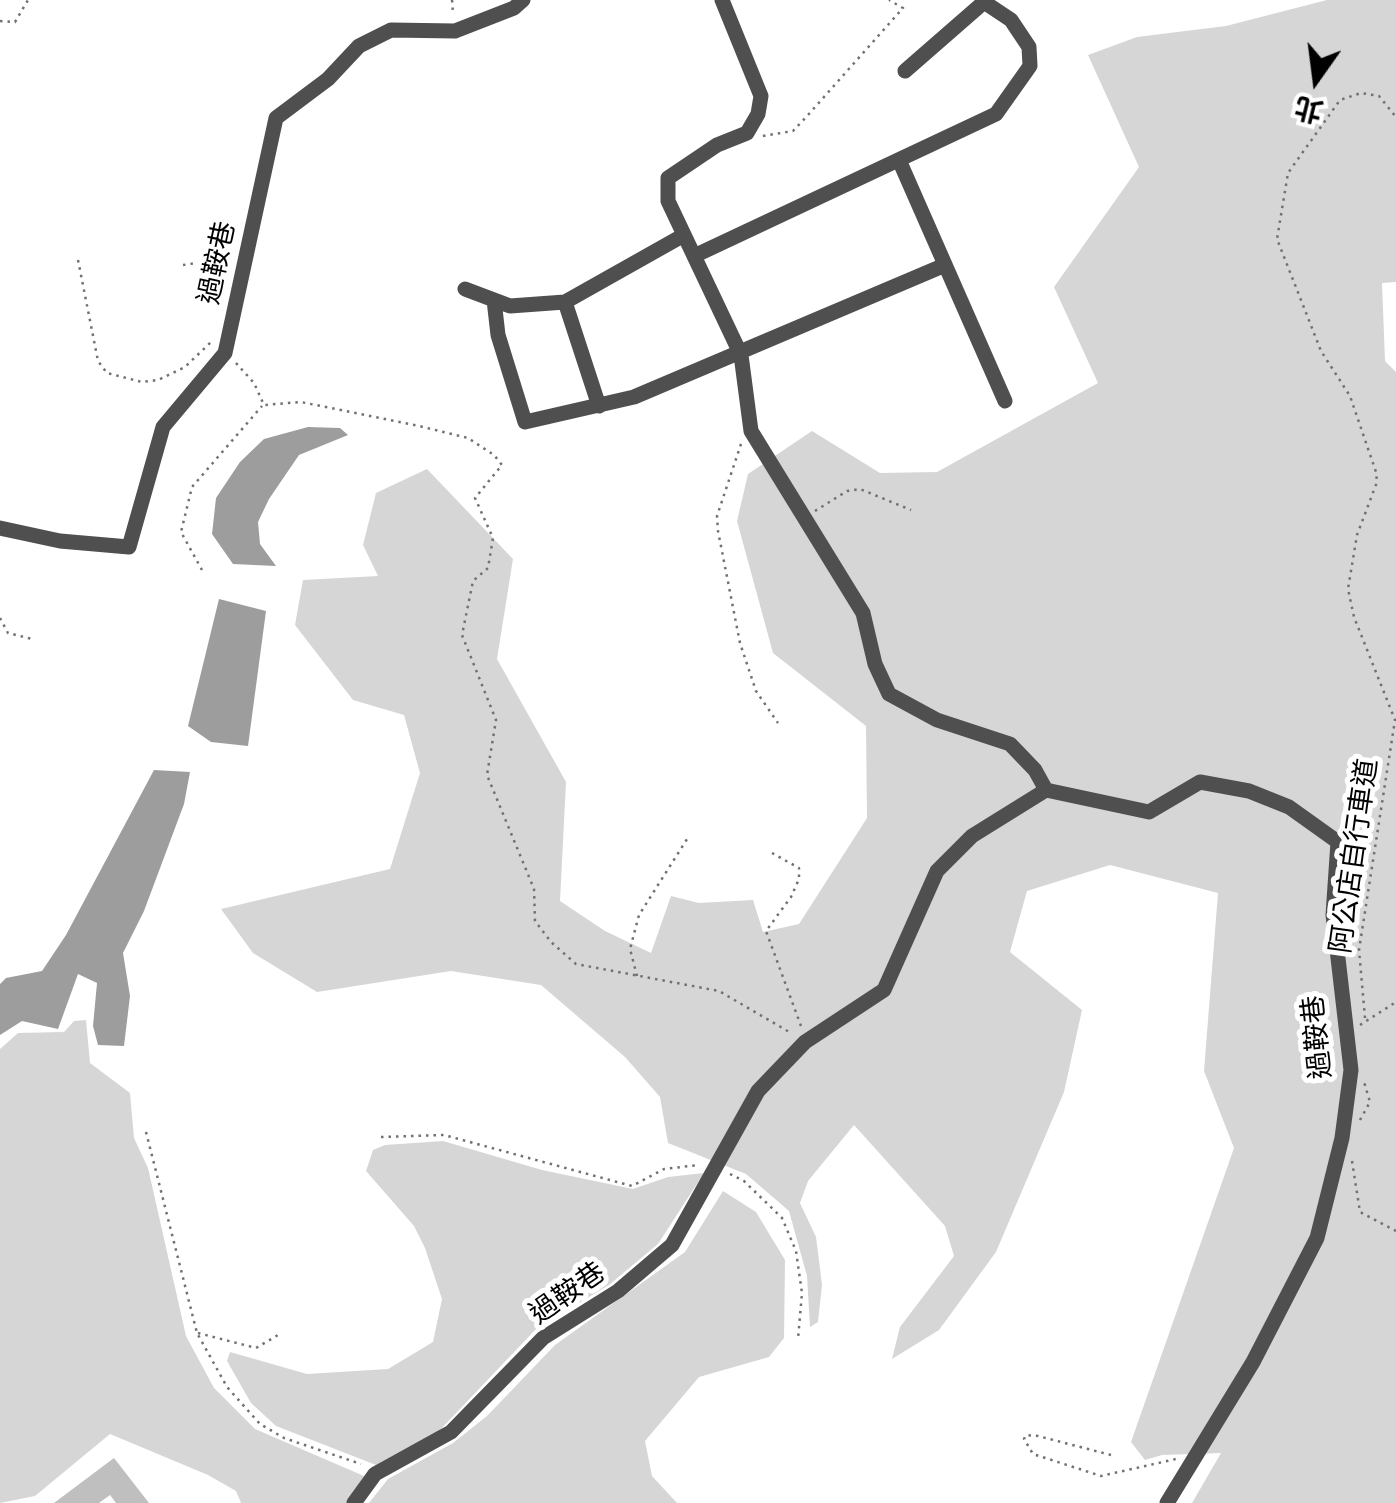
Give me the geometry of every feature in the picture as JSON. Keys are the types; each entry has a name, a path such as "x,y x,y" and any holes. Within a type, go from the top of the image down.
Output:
{"lane":[{"name":"過鞍巷","path":"225,353 276,118 328,78 359,46 391,30 455,31 514,8 523,0"},
{"path":"722,0 761,96 747,133 693,158 668,178 668,200 741,355 751,431 863,613 875,664 890,694 937,720 1010,744 1035,770 1046,790"},
{"path":"694,256 996,114 1030,66 1029,47 1010,20 984,2 905,71"},
{"path":"899,160 1005,401"},
{"path":"465,289 510,306 566,302 684,235"},
{"path":"494,300 498,335 525,422 634,397 741,355 945,265"},
{"path":"566,302 599,406"},
{"path":"0,528 60,541 129,548 162,427 225,353"},
{"name":"過鞍巷","path":"354,1503 375,1474 451,1432 543,1338 618,1291 672,1245 718,1169 726,1144 758,1090 805,1042 884,990 937,871 972,836 1046,790 1149,812 1200,782 1250,791 1289,807 1338,842 1333,915 1340,1005 1349,1039 1351,1070 1342,1138 1317,1238 1253,1362 1167,1503"}],"path":[{"path":"0,21 15,22 28,0"},
{"path":"890,0 903,8"},
{"path":"747,133 768,138 793,131 903,8 904,0"},
{"name":"阿公店自行車道","path":"1365,1018 1359,950 1395,720 1354,617 1348,589 1357,536 1377,482 1376,472 1350,396 1320,352 1277,239 1288,172 1340,100 1361,93 1379,96 1396,117"},
{"path":"183,265 245,255"},
{"path":"78,260 98,361 107,372 142,382 158,380 184,366 204,346 229,331"},
{"path":"225,353 254,384 264,405"},
{"path":"202,570 181,532 192,487 264,405 301,402 468,438 502,465 476,498 493,538 488,568 473,581 462,635 496,720 487,775 534,889 535,921 576,964 719,992 805,1042"},
{"path":"751,431 735,450 718,516 718,531 740,643 756,691 778,723"},
{"path":"806,518 847,491 860,490 911,510"},
{"path":"0,618 8,633 32,639"},
{"path":"638,978 630,949 639,915 689,836"},
{"path":"772,853 798,868 799,879 791,896 766,931 790,986 805,1042"},
{"path":"1349,1039 1365,1018 1396,1002"},
{"path":"1355,1131 1370,1102 1362,1074"},
{"path":"146,1132 197,1332 227,1387 260,1424 284,1438 351,1457 375,1474"},
{"path":"382,1137 444,1135 632,1186 690,1163 718,1169 744,1181 782,1218 796,1251 802,1293 798,1339"},
{"path":"1349,1148 1360,1212 1396,1230"},
{"path":"197,1332 256,1348 278,1335"},
{"path":"1110,1455 1038,1436 1026,1435 1024,1440 1033,1454 1101,1476 1192,1457"}],"shaded area":[{"path":"1327,0 1396,0 1396,282 1382,283 1385,361 1396,372 1396,1503 1192,1503 1221,1453 1162,1455 1145,1460 1131,1442 1234,1148 1204,1071 1218,893 1110,865 1027,891 1010,952 1082,1010 1064,1092 996,1252 939,1330 892,1359 900,1327 954,1256 945,1226 854,1125 808,1181 800,1203 816,1237 822,1285 818,1322 810,1327 807,1276 789,1211 746,1174 668,1143 660,1097 625,1057 541,985 451,971 317,992 253,953 221,909 390,869 420,773 404,715 353,700 295,625 303,580 378,576 363,545 376,493 427,469 513,559 497,659 566,782 560,901 605,931 651,953 671,896 699,903 753,900 763,932 799,924 867,818 866,726 773,653 737,521 748,474 812,431 880,473 937,472 1098,383 1054,287 1139,167 1088,55 1137,37 1226,26"},
{"path":"308,427 340,428 348,435 299,455 269,499 258,522 260,544 276,566 233,564 212,534 216,498 240,462 264,439"},
{"path":"219,599 266,611 248,746 211,742 188,726"},
{"path":"154,770 190,772 184,804 144,911 123,953 130,996 124,1046 98,1045 93,1026 97,983 78,974 58,1029 22,1021 0,1035 0,984 6,978 42,971 66,935"},
{"path":"86,1020 90,1063 130,1093 134,1138 148,1168 186,1336 214,1388 255,1429 364,1476 346,1503 241,1503 236,1491 208,1475 110,1434 35,1496 0,1503 0,1049 18,1033 64,1032 74,1021"},
{"path":"443,1141 542,1170 633,1189 668,1177 704,1173 658,1244 609,1285 537,1328 439,1431 376,1465 276,1426 251,1403 227,1361 230,1352 307,1374 388,1369 433,1342 442,1299 425,1248 414,1226 366,1171 373,1150 385,1145"},
{"path":"723,1191 756,1212 785,1260 784,1338 769,1357 699,1377 645,1441 652,1476 677,1503 369,1503 388,1479 453,1443 487,1416 555,1345 685,1252"}],"building":[{"path":"114,1458 149,1503 116,1503 110,1495 99,1503 54,1503"}]}
